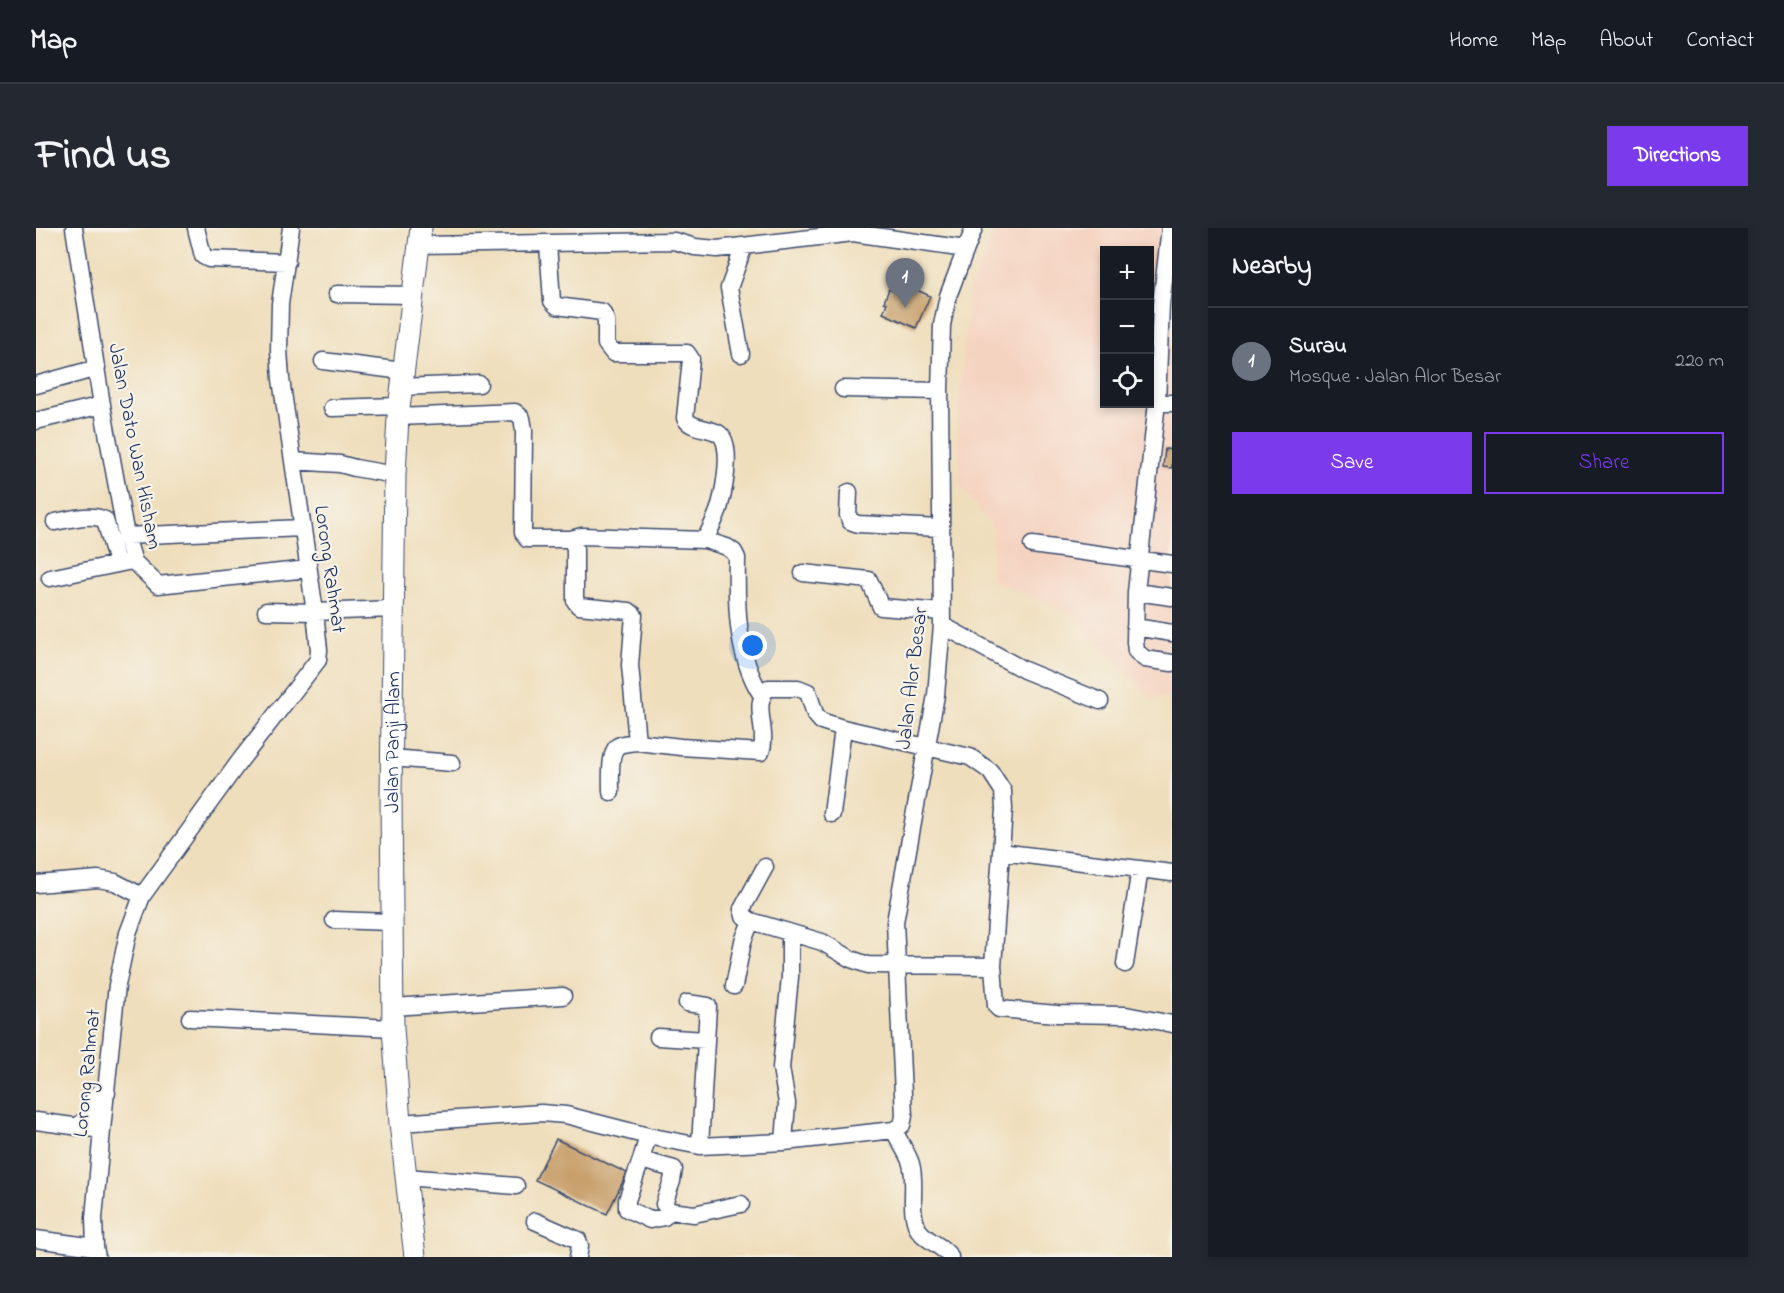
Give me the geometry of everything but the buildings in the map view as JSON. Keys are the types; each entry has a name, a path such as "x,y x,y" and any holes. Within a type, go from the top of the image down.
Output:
{"main road":[{"name":"Jalan Panji Alam","path":"415,1257 400,1123 393,1017 391,922 395,475 400,395 420,237"}],"street":[{"name":"Jalan Dato Wan Hisham","path":"74,228 126,537 125,562 158,585 308,569"},
{"path":"196,228 203,256 209,259 286,262"},
{"name":"Lorong Rahmat","path":"96,1252 94,1218 102,1130 117,985 128,933 142,896 239,762 318,660 315,612 281,379 279,350 280,304 291,228"},
{"name":"Jalan Alor Besar","path":"894,1130 902,1125 904,1116 895,922 898,895 936,695 942,619 939,391 942,325 948,296 974,228"},
{"path":"420,237 548,244 674,241 694,247 717,249 853,233 966,249"},
{"path":"1170,234 1161,305 1164,402 1136,592 1135,642 1139,656 1172,663"},
{"path":"548,244 552,301 557,306 602,312 606,320 606,344 613,353 687,353 691,359 685,418 689,423 718,432 727,446 727,465 720,506 705,540"},
{"path":"741,354 729,288 744,246"},
{"path":"337,294 413,295"},
{"path":"323,361 400,395 515,412 522,418 524,430 523,533 527,539 571,539 582,536 705,540 727,547 734,552 737,558 738,614 749,672 761,694 764,744 761,752 637,742 619,745 615,748 611,765 610,792"},
{"path":"36,386 97,368"},
{"path":"332,408 400,395 479,384"},
{"path":"843,389 939,391"},
{"path":"36,421 102,405"},
{"path":"293,461 340,464 395,475"},
{"path":"849,492 850,521 858,524 940,528"},
{"path":"50,578 125,562 105,520 81,518 55,522"},
{"path":"126,537 302,528"},
{"path":"571,539 575,548 575,601 579,606 629,611 634,615 630,665 637,742"},
{"path":"1032,545 1172,564"},
{"path":"803,573 869,580 882,607 942,619 1024,670 1100,701"},
{"path":"1136,592 1172,597"},
{"path":"266,611 393,609"},
{"path":"1135,627 1172,633"},
{"path":"761,694 768,688 798,688 808,692 815,714 821,721 970,757 990,771 1003,790 1004,809 993,966 994,1002 999,1009 1057,1014 1126,1015 1172,1024"},
{"path":"832,814 843,728"},
{"path":"392,758 452,763"},
{"path":"1001,852 1172,873"},
{"path":"765,867 742,909 744,916 751,921 822,942 851,959 868,964 993,966"},
{"path":"1125,964 1140,869"},
{"path":"36,884 98,879 114,882 142,896"},
{"path":"334,920 391,922"},
{"path":"734,986 743,940 751,921"},
{"path":"784,1142 787,1103 781,1068 790,977 789,933"},
{"path":"190,1018 393,1017 563,996"},
{"path":"687,1003 708,1006 706,1040 692,1144 674,1169 664,1204 670,1211 694,1214 741,1204"},
{"path":"658,1036 706,1040"},
{"path":"77,1126 88,1117 96,1095 107,1093"},
{"path":"400,1123 541,1113 566,1115 648,1136 692,1144 784,1142 894,1130 911,1163 914,1212 918,1228 950,1257"},
{"path":"36,1122 102,1130"},
{"path":"648,1136 627,1200 627,1209 650,1221 664,1217 670,1211"},
{"path":"641,1160 674,1169"},
{"path":"406,1178 516,1186"},
{"path":"535,1221 576,1238 580,1246 578,1257"},
{"path":"36,1239 96,1252"}],"shaded area":[{"path":"996,228 1172,228 1172,696 1151,698 1069,613 991,579 993,529 960,485 958,422 969,292"}],"place":[{"name":"Surau","path":"905,308"}]}
